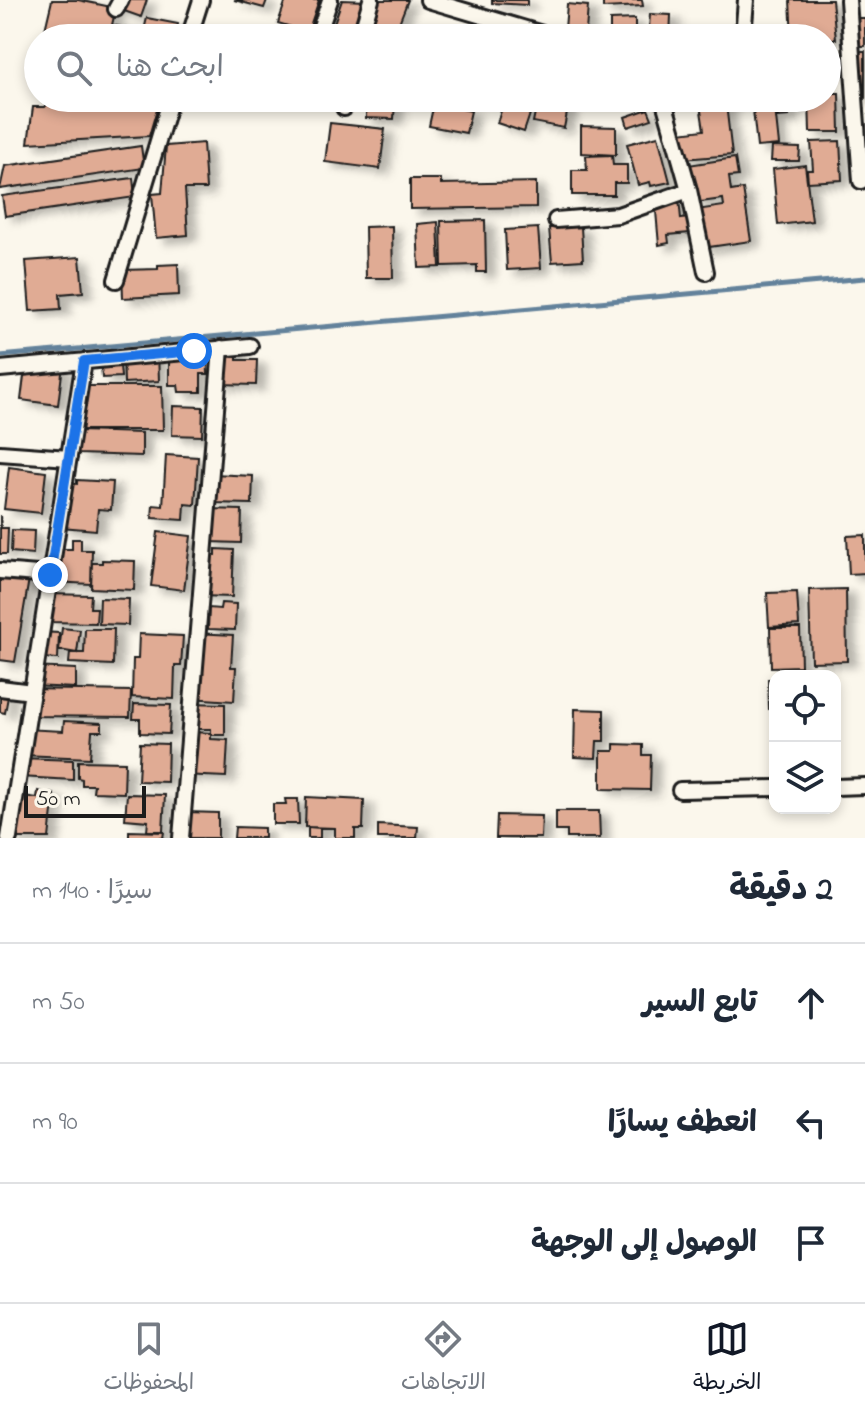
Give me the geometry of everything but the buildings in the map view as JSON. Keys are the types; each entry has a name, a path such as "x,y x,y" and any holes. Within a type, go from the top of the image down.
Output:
{"street":[{"path":"193,24 201,0"},
{"path":"322,24 330,0"},
{"path":"364,24 371,0"},
{"path":"428,0 509,24"},
{"path":"744,24 746,0"},
{"path":"848,0 861,181"},
{"path":"116,280 167,112"},
{"path":"667,112 689,190 706,272"},
{"path":"556,220 618,215 689,190"},
{"path":"0,369 250,346"},
{"path":"181,838 221,348"},
{"path":"9,838 84,361"},
{"path":"0,453 69,458"},
{"path":"0,571 50,575"},
{"path":"0,688 32,692"},
{"path":"841,787 865,786"},
{"path":"680,790 769,788"}],"waterway":[{"path":"0,356 865,278"}],"route":[{"path":"50,575 84,361 194,351"}]}
